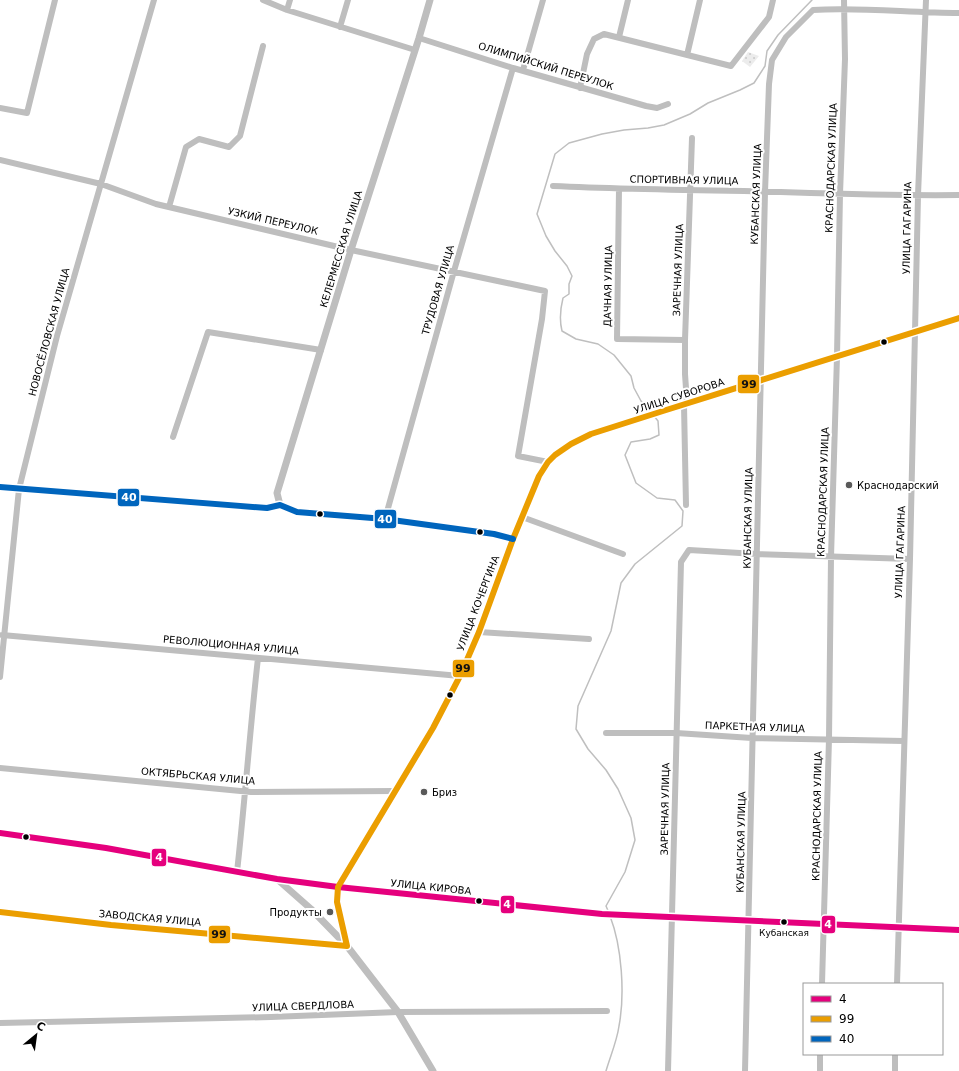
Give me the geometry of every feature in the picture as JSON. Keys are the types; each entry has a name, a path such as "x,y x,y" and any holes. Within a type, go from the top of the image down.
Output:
{"street":[{"path":"0,109 27,114 55,0"},
{"name":"НОВОСЁЛОВСКАЯ УЛИЦА","path":"0,677 2,635 19,490 57,336 154,0"},
{"path":"263,0 287,10 415,50"},
{"path":"287,10 290,0"},
{"path":"340,27 348,0"},
{"name":"КЕЛЕРМЕССКАЯ УЛИЦА","path":"280,505 278,493 351,250 420,38 430,0"},
{"path":"523,70 543,0"},
{"path":"619,37 628,0"},
{"path":"687,55 700,0"},
{"path":"580,88 587,54 594,39 604,34 731,66 769,16 773,0"},
{"name":"КРАСНОДАРСКАЯ УЛИЦА","path":"822,983 829,739 831,557 840,194 845,59 844,0"},
{"name":"УЛИЦА ГАГАРИНА","path":"897,983 910,559 918,195 926,0"},
{"name":"КУБАНСКАЯ УЛИЦА","path":"745,1071 750,920 752,738 766,192 769,84 772,60 786,37 813,10 843,9 959,13"},
{"name":"ОЛИМПИЙСКИЙ ПЕРЕУЛОК","path":"420,38 513,68 646,106 657,108 668,104"},
{"path":"169,206 186,147 199,139 229,147 240,136 263,46"},
{"name":"ТРУДОВАЯ УЛИЦА","path":"385,519 454,271 513,68"},
{"name":"ЗАРЕЧНАЯ УЛИЦА","path":"686,505 685,340 692,138"},
{"name":"УЗКИЙ ПЕРЕУЛОК","path":"0,160 101,184 156,204 351,250 454,271 545,292 542,319 518,456 548,462"},
{"name":"СПОРТИВНАЯ УЛИЦА","path":"553,186 619,190 959,195"},
{"name":"ДАЧНАЯ УЛИЦА","path":"619,190 617,339 685,340"},
{"name":"УЛИЦА СУВОРОВА","path":"548,462 571,444 591,434 959,318"},
{"path":"173,437 208,332 321,350"},
{"name":"УЛИЦА КОЧЕРГИНА","path":"338,887 433,728 460,676 479,632 522,517 539,476 548,462"},
{"path":"0,487 19,490 267,508 280,505 297,512 385,519 494,534 513,539"},
{"path":"522,517 622,554"},
{"name":"ЗАРЕЧНАЯ УЛИЦА","path":"668,1071 681,562 689,550 757,554"},
{"path":"757,554 910,559"},
{"path":"479,632 589,640"},
{"name":"РЕВОЛЮЦИОННАЯ УЛИЦА","path":"2,635 460,676"},
{"path":"237,872 246,791 250,726 258,658"},
{"name":"ПАРКЕТНАЯ УЛИЦА","path":"606,733 676,733 752,738 904,741"},
{"name":"ОКТЯБРЬСКАЯ УЛИЦА","path":"0,768 246,791 394,791"},
{"name":"УЛИЦА КИРОВА","path":"0,833 106,848 277,879 338,887 602,914 959,930"},
{"path":"277,879 311,909 346,946 398,1012 433,1071"},
{"path":"338,887 337,902 346,946"},
{"name":"ЗАВОДСКАЯ УЛИЦА","path":"0,912 111,925 346,946"},
{"name":"УЛИЦА СВЕРДЛОВА","path":"0,1023 271,1018 398,1012 607,1011"},
{"path":"820,1055 820,1071"},
{"path":"895,1055 895,1071"}],"shaded area":[{"path":"748,52 759,56 750,67 742,61"}],"waterway":[{"path":"650,412 641,401 634,388 631,376 614,355 598,344 576,339 562,331 560,318 561,307 563,298 569,294 569,284 572,276 567,266 555,251 546,236 537,214 555,154 569,143 602,134 664,125 690,114 708,103 754,83 765,66 767,51 778,35 812,0"},
{"path":"609,913 606,906 625,872 635,840 631,818 618,789 606,770 588,749 576,729 578,706 611,631 621,583 635,564 682,526 683,511 675,500 657,498 636,483 625,455 631,442 650,439 659,435 658,421 654,416"},
{"path":"606,1071 618,1032 622,1000 620,956 610,916"}],"transit line":[{"name":"99","path":"0,912 111,925 347,946 337,902 338,887 433,728 460,676 479,632 513,539 539,476 548,462 571,444 591,434 959,318"},
{"name":"40","path":"0,487 267,508 280,505 297,512 385,519 494,534 513,539"},
{"name":"4","path":"0,833 106,848 277,879 338,887 602,914 959,930"}],"place":[{"name":"Краснодарский","path":"849,485"},
{"name":"Бриз","path":"424,792"},
{"name":"Продукты","path":"330,912"},
{"name":"Кубанская","path":"784,922"}]}
